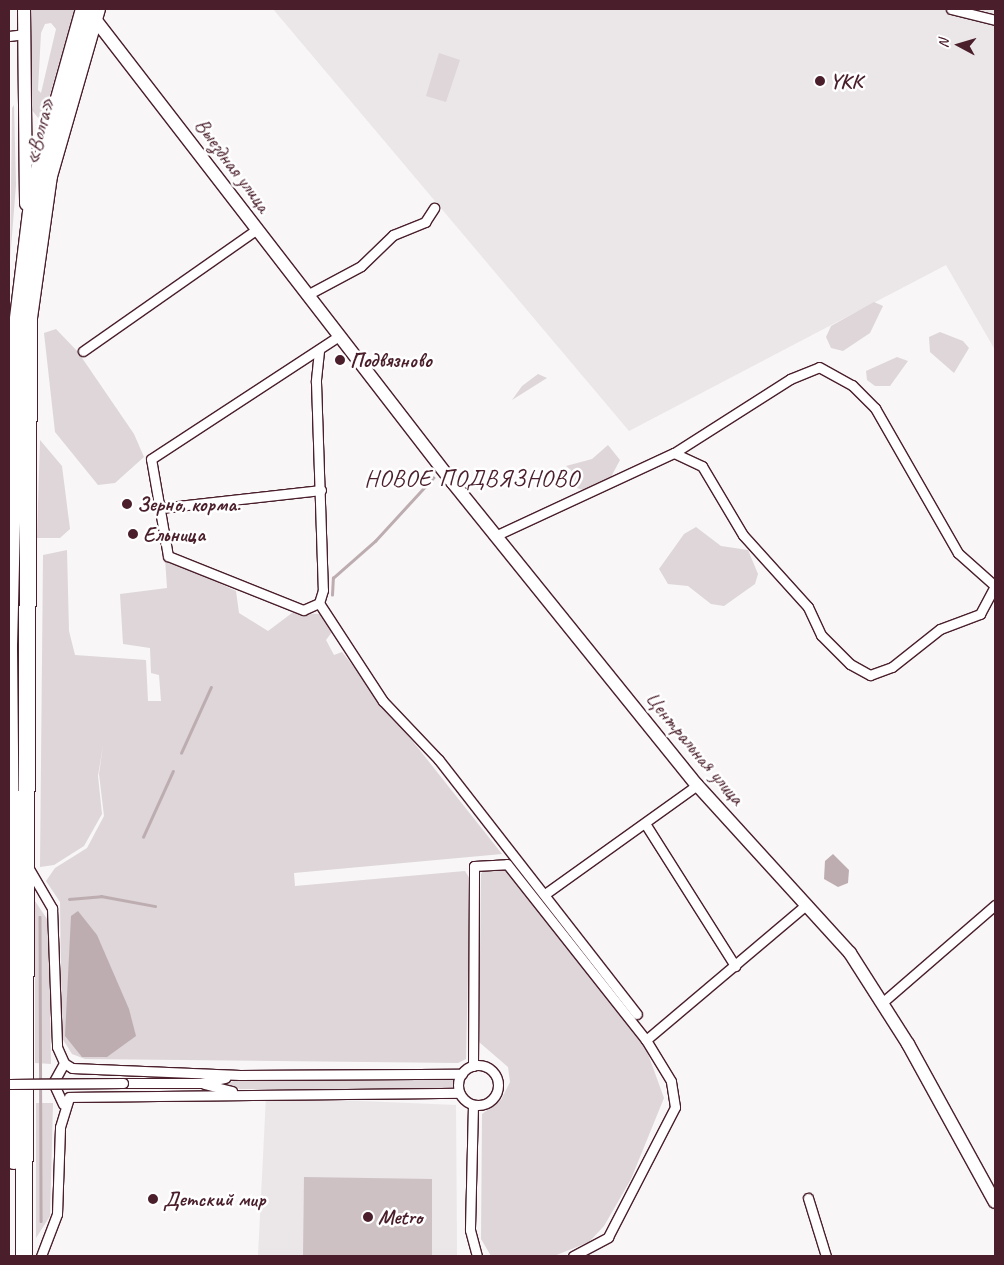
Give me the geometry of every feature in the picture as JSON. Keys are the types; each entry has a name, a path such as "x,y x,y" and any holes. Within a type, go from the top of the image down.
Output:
{"highway":[{"name":"«Волга»","path":"14,1256 10,918 10,465 26,239 49,124 92,12"},
{"name":"«Волга»","path":"24,1256 30,318 49,176 92,12"}],"main road":[{"path":"24,9 26,239"},
{"name":"Выездная улица","path":"92,12 256,230 339,336"},
{"name":"Центральная улица","path":"339,336 697,786 850,953 883,1002 995,1202"}],"street":[{"path":"951,9 995,20"},
{"path":"9,36 25,34"},
{"path":"307,295 361,266 393,235 425,222 434,208"},
{"path":"83,351 256,230"},
{"path":"319,351 316,382 323,590 318,604 303,610 173,560 165,548 151,459 319,351 339,336"},
{"path":"497,535 674,453 790,379 819,367 829,370 875,408 958,554 995,586 980,614 940,629 892,667 870,674 850,664 820,635 808,607 744,534 702,466 674,453"},
{"path":"160,508 321,490"},
{"path":"318,604 395,716 438,760 545,894 637,1014"},
{"path":"545,894 646,826 697,786"},
{"path":"646,826 735,966"},
{"path":"472,1066 474,866 507,864 646,1040 671,1081 675,1108 608,1238 572,1256"},
{"path":"27,866 54,919 56,1039 64,1063 53,1083 63,1104 57,1214 40,1256"},
{"path":"646,1040 806,904"},
{"path":"883,1002 995,905"},
{"path":"64,1063 82,1071 240,1075 462,1074 472,1066 486,1067 498,1082 492,1100 473,1105"},
{"path":"459,1092 462,1074"},
{"path":"9,1084 201,1083 240,1075"},
{"path":"201,1083 240,1093"},
{"path":"63,1104 76,1095 459,1092 473,1105 470,1230 477,1256"},
{"path":"808,1198 826,1256"}],"shaded area":[{"path":"30,9 75,9 44,115 39,119 31,109","holes":["51,23 56,29 41,93 38,90 41,33 45,24"]},
{"path":"273,9 995,9 995,350 946,265 629,431"},
{"path":"439,53 460,60 446,102 426,96"},
{"path":"14,105 16,185 10,260 12,108"},
{"path":"874,302 883,306 870,333 843,351 831,348 826,337 831,326"},
{"path":"56,329 78,352 134,434 144,457 115,483 98,485 55,432 44,333"},
{"path":"940,332 963,341 969,348 954,373 930,352 929,337"},
{"path":"897,357 908,361 890,386 875,386 867,380 866,371"},
{"path":"538,374 547,378 512,400 522,386"},
{"path":"40,440 62,466 70,529 60,538 37,538"},
{"path":"608,445 620,460 611,477 584,490 573,487 571,470 566,466 592,459"},
{"path":"696,527 721,546 748,550 758,574 755,584 724,606 711,604 688,586 668,584 659,569 684,534"},
{"path":"67,550 69,631 75,655 146,660 148,701 161,701 159,675 151,673 150,648 123,644 120,594 167,588 165,558 236,591 239,613 268,631 292,613 320,614 332,632 326,640 334,655 342,652 502,854 294,873 295,886 465,871 470,879 466,1059 458,1063 85,1059 72,1054 62,1038 60,902 46,881 55,868 87,848 104,816 99,774 103,745 98,776 102,814 84,846 54,865 40,867 43,555"},
{"path":"833,854 849,870 848,883 838,887 824,879 825,861"},
{"path":"505,865 644,1043 664,1098 631,1179 604,1226 589,1242 554,1256 491,1256 481,1239 482,1114 501,1100 510,1082 508,1067 479,1042 481,874 484,869"},
{"path":"35,901 49,922 51,1064 35,1063"},
{"path":"78,911 97,935 129,1009 136,1036 107,1057 82,1057 65,1036 71,916"},
{"path":"454,1078 453,1089 240,1089 225,1084 240,1079"},
{"path":"266,1097 456,1105 457,1256 258,1256"},
{"path":"36,1103 53,1103 50,1216 36,1238"}],"building":[{"name":"Metro","path":"304,1177 432,1179 432,1256 303,1256"}],"waterway":[{"path":"332,595 333,578 375,541 433,478"},
{"path":"181,753 211,687"},
{"path":"143,837 173,771"},
{"path":"69,899 101,896 155,906"},
{"path":"40,917 41,1221"}],"place":[{"name":"YKK","path":"820,81"},
{"name":"Подвязново","path":"340,360"},
{"name":"Зерно, корма.","path":"127,504"},
{"name":"Ельница","path":"133,534"},
{"name":"Детский мир","path":"153,1199"},
{"name":"Metro","path":"368,1217"}],"district":[{"name":"НОВОЕ ПОДВЯЗНОВО","path":"472,479"}]}
